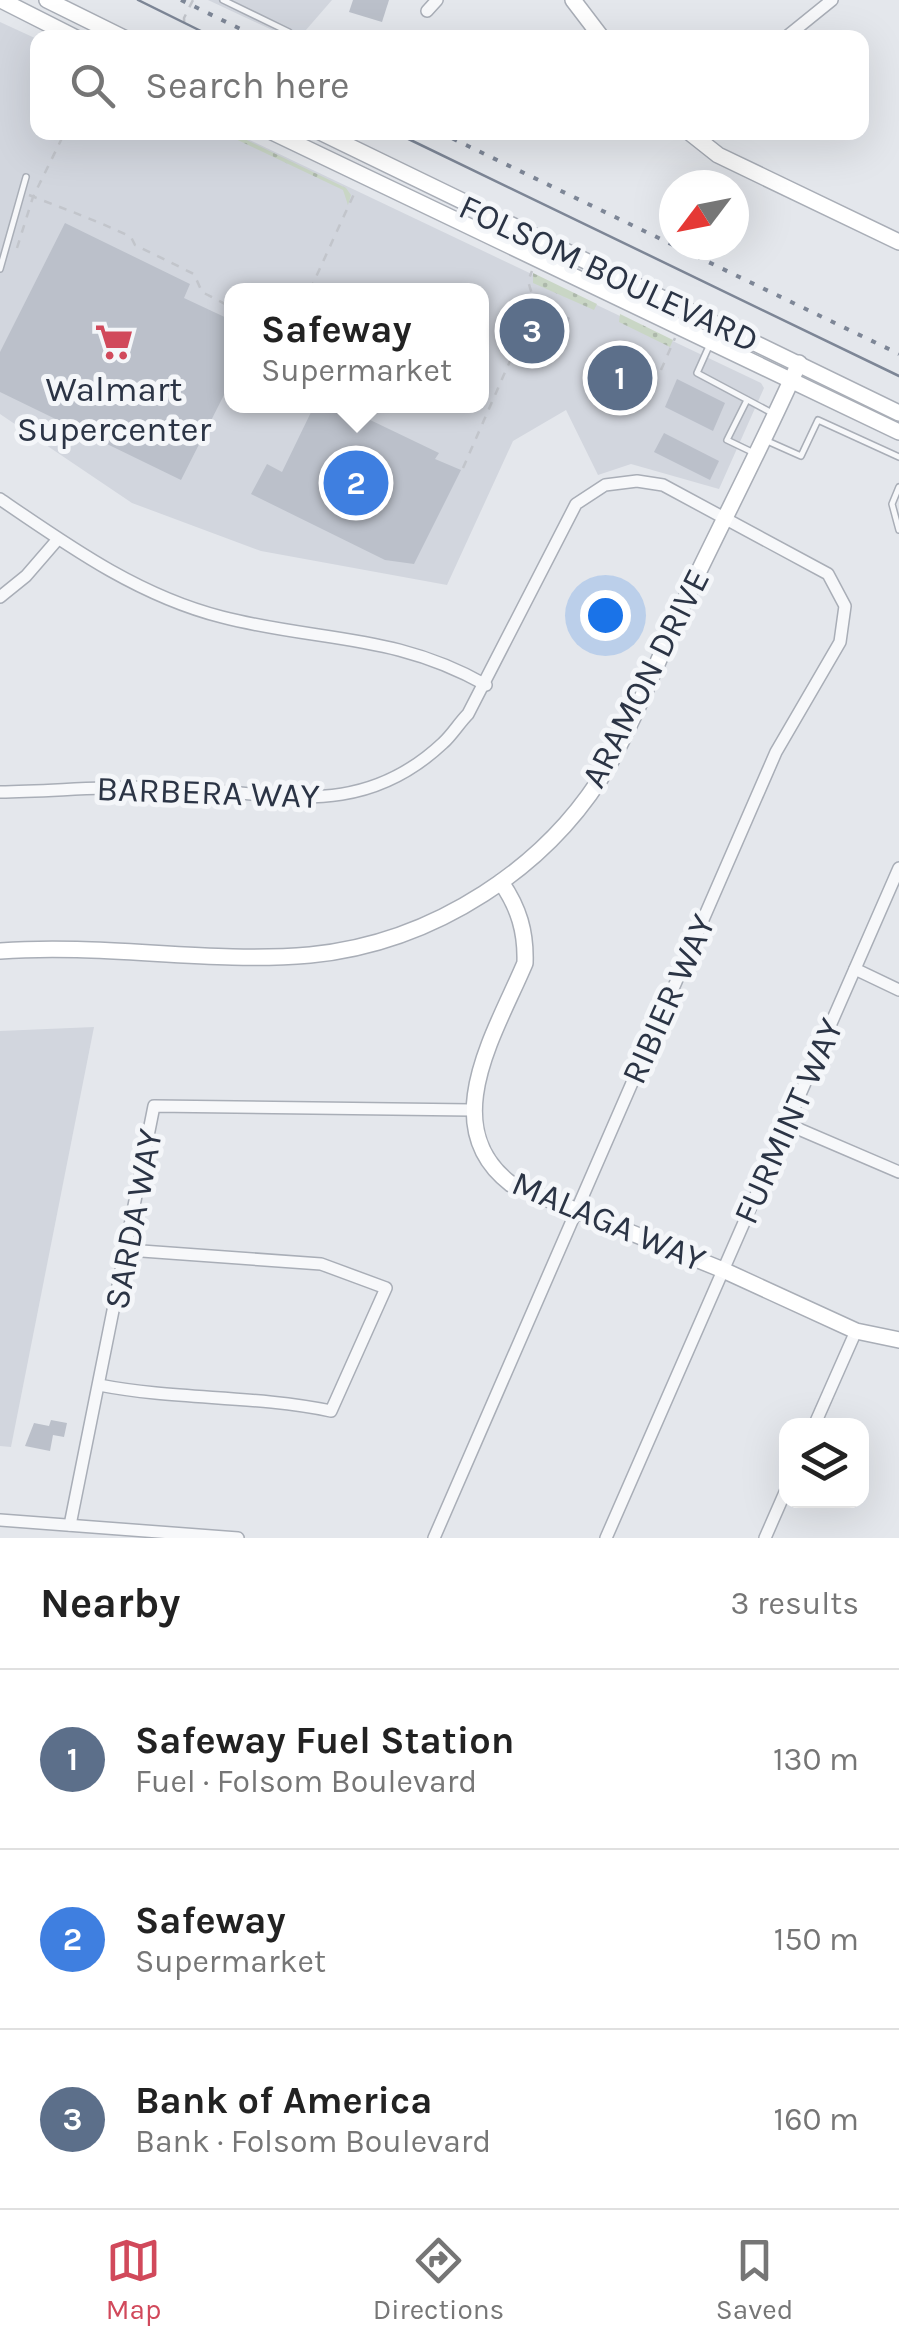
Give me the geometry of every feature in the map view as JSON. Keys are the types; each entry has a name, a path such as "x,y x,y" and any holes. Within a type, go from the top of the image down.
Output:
{"street":[{"path":"1,0 60,30"},
{"path":"47,0 108,30"},
{"path":"427,11 437,0"},
{"path":"795,30 832,0"},
{"path":"581,3 597,30"},
{"name":"FOLSOM BOULEVARD","path":"289,140 899,432"},
{"name":"FOLSOM BOULEVARD","path":"337,140 899,413"},
{"path":"698,140 718,155 899,242"},
{"name":"ARAMON DRIVE","path":"0,951 65,946 310,955 402,934 455,912 501,882 566,822 612,758 799,364"},
{"name":"BARBERA WAY","path":"0,792 58,787 179,788 235,796 334,797 379,787 432,751 468,714 576,504 589,493 620,480 663,485 723,521"},
{"path":"0,500 111,573 196,610 415,650 486,685"},
{"name":"RIBIER WAY","path":"434,1538 776,752 840,642 845,606 828,574 723,521"},
{"path":"0,597 58,539"},
{"name":"FURMINT WAY","path":"606,1538 855,969 894,892 899,868"},
{"path":"472,1110 485,1060 525,963 520,914 501,882"},
{"path":"855,969 899,990"},
{"name":"SARDA WAY","path":"70,1525 154,1106 472,1110"},
{"name":"MALAGA WAY","path":"472,1110 478,1148 500,1176 856,1331 899,1340"},
{"path":"787,1124 899,1172"},
{"path":"99,1384 204,1400 268,1400 331,1411 386,1288 321,1264 128,1250"},
{"path":"818,1418 856,1331"},
{"path":"766,1538 779,1507"},
{"path":"0,1520 238,1538"}],"lane":[{"path":"223,0 285,30"},
{"path":"0,269 26,177"},
{"path":"712,342 697,373 774,414"},
{"path":"747,400 728,440 801,456 818,420 899,457"},
{"path":"899,488 892,504 899,530"}],"path":[{"path":"184,30 184,18 194,0"},
{"path":"18,248 33,196 61,140"},
{"path":"22,193 64,211 74,210 131,238 135,244 194,274 202,292 224,303"},
{"path":"313,283 354,194"},
{"path":"489,409 535,304 528,281 533,269"},
{"path":"660,370 675,337"},
{"path":"463,468 487,413"}],"shaded area":[{"path":"208,0 332,0 306,30 272,30"},
{"path":"0,22 30,36 30,140 250,140 761,383 764,388 719,489 631,464 598,475 566,410 513,441 447,585 261,551 132,503 0,414"},
{"path":"94,1027 11,1447 0,1446 0,1031"}],"green space":[{"path":"238,140 247,140 346,188 351,195 348,205 343,190"},
{"path":"533,273 597,304 594,310 533,283"},
{"path":"620,314 673,340 670,347 619,322"}],"building":[{"path":"353,0 389,0 382,22 349,12"},
{"path":"65,223 190,284 184,298 224,317 224,395 181,480 0,392 0,352"},
{"path":"541,303 570,318 546,366 517,351"},
{"path":"616,343 650,358 624,414 590,398"},
{"path":"677,379 725,403 713,431 665,407"},
{"path":"311,413 356,413 439,453 435,459 461,470 414,564 385,560 251,494 267,464 282,472"},
{"path":"664,433 719,461 710,480 654,452"},
{"path":"51,1420 67,1423 64,1437 53,1435 50,1451 25,1446 34,1423 49,1426"}],"tram line":[{"path":"138,0 199,30"},
{"path":"411,140 899,376"}],"railway":[{"path":"181,0 243,30"},
{"path":"456,140 899,354"}],"place":[{"name":"Bank of America","path":"532,331"},
{"name":"Walmart Supercenter","path":"114,342"},
{"name":"Safeway Fuel Station","path":"620,378"},
{"name":"Safeway","path":"356,483"}]}
